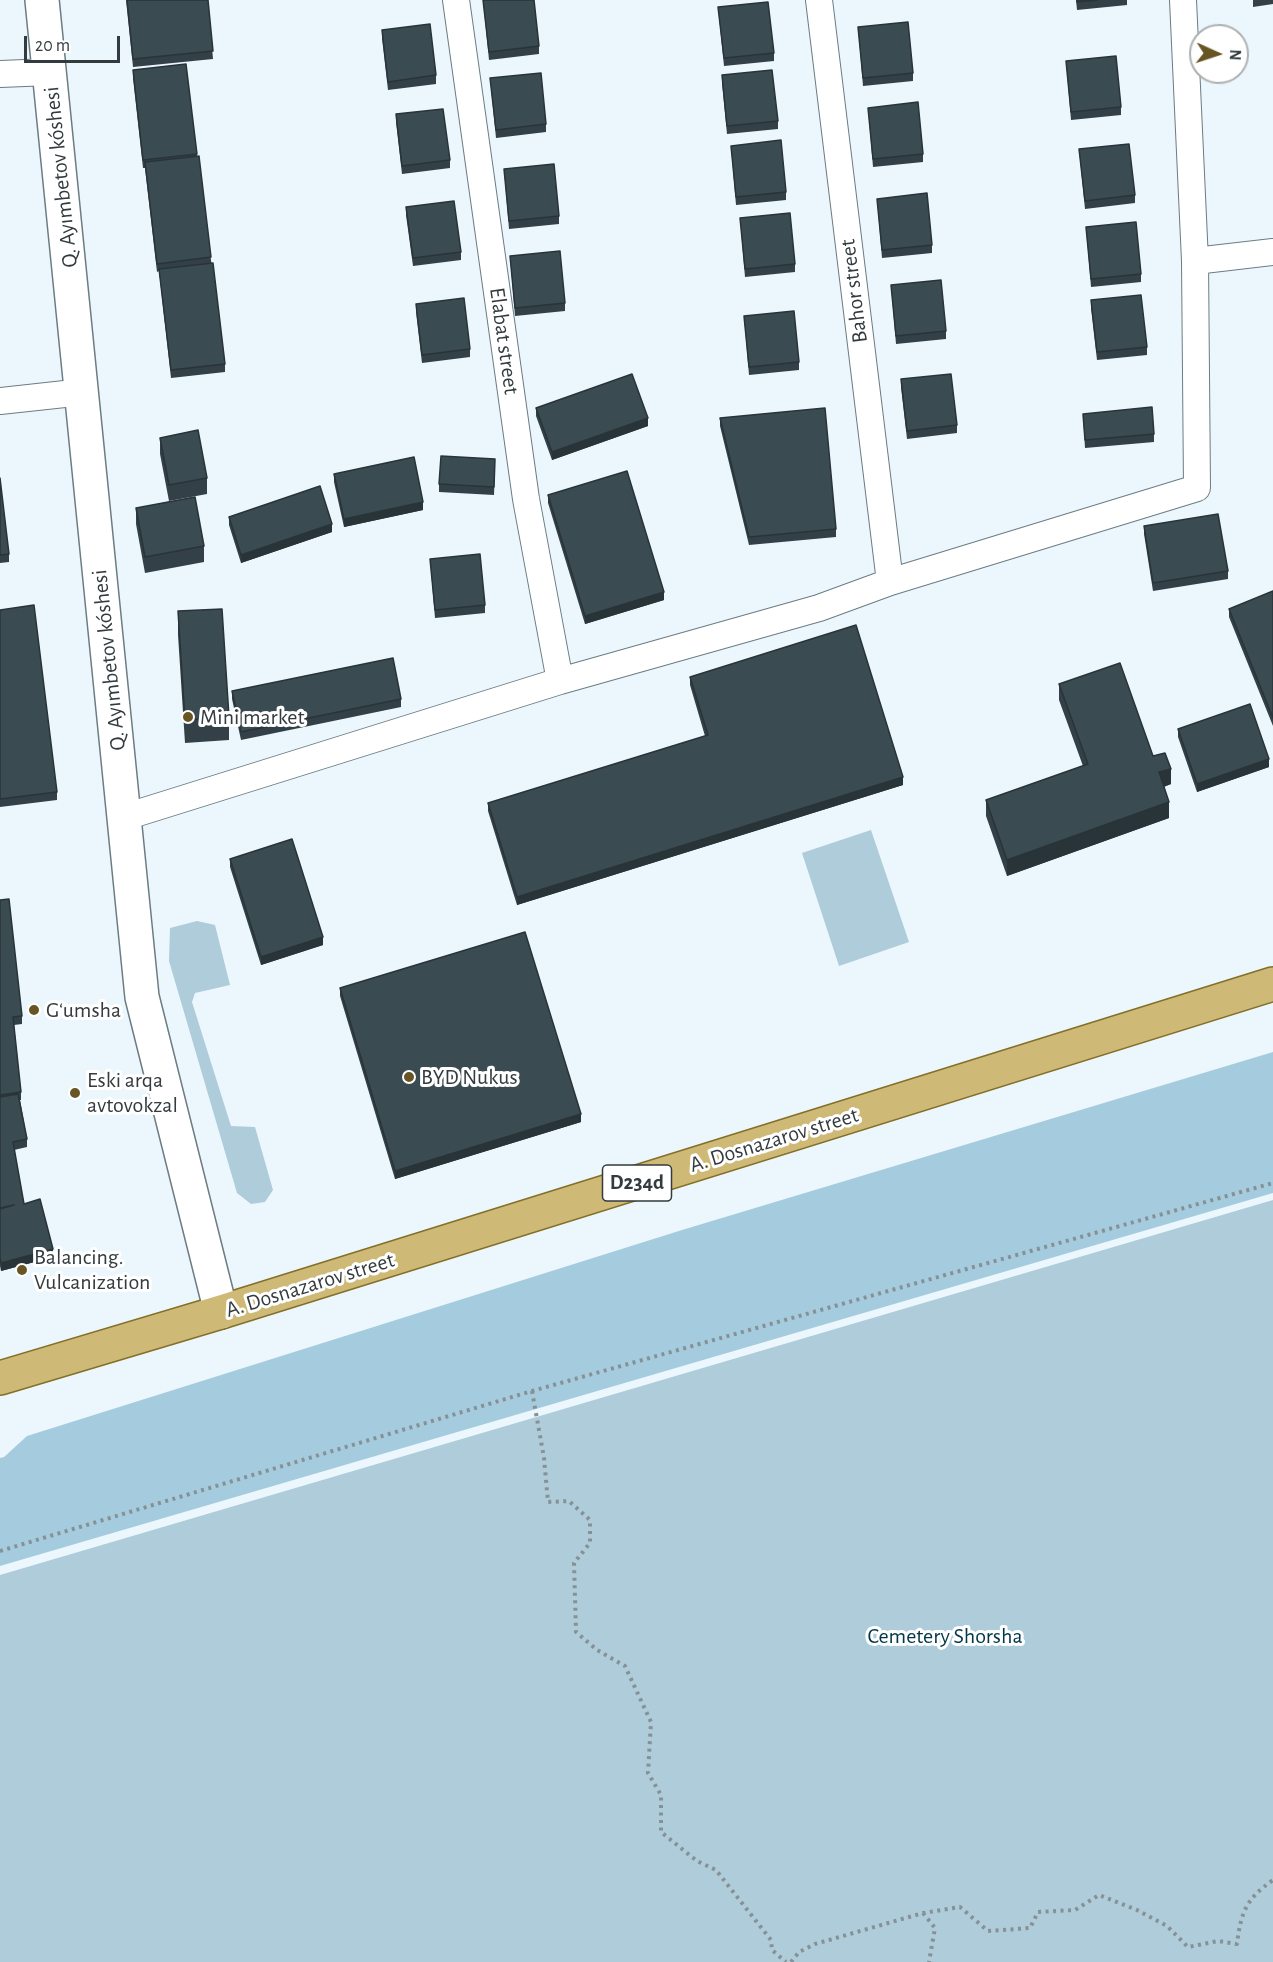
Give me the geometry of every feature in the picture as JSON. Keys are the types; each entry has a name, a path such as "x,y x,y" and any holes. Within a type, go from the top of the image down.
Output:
{"main road":[{"name":"A. Dosnazarov street","path":"0,1378 221,1312 1273,984"}],"street":[{"name":"Q. Ayımbetov kóshesi","path":"42,0 142,997 221,1312"},
{"name":"Elabat street","path":"456,0 526,499 560,681"},
{"name":"Bahor street","path":"819,0 890,582"},
{"path":"125,816 560,681 819,608 890,582 1197,488 1195,261 1183,0"},
{"path":"0,74 50,72"},
{"path":"1195,261 1273,252"},
{"path":"0,400 83,392"}],"path":[{"path":"0,1551 532,1391 1273,1183"},
{"path":"532,1391 544,1458 548,1502 569,1502 590,1520 590,1543 574,1563 576,1632 597,1650 625,1666 651,1722 648,1773 661,1795 661,1832 698,1861 716,1870 771,1940 772,1950 786,1962"},
{"path":"791,1962 799,1952 815,1944 922,1912 960,1907 988,1931 1030,1928 1038,1912 1075,1910 1099,1895 1137,1910 1167,1926 1188,1947 1218,1941 1237,1944 1241,1917 1259,1890 1273,1880"},
{"path":"922,1912 935,1928 929,1962"}],"green space":[{"path":"871,830 909,942 839,966 802,853"},
{"path":"197,921 215,925 230,985 195,993 192,1002 231,1126 255,1127 273,1190 265,1202 251,1204 237,1193 169,961 170,928"},
{"name":"Cemetery Shorsha","path":"1273,1200 1273,1962 0,1962 0,1575"}],"shaded area":[{"path":"1273,1052 1273,1193 0,1566 0,1458 27,1436 682,1230"}],"building":[{"path":"127,0 208,0 213,51 133,59"},
{"path":"483,0 534,0 539,46 489,52"},
{"path":"768,2 774,53 724,58 718,7"},
{"path":"908,22 913,73 863,78 858,27"},
{"path":"430,24 436,75 388,82 382,30"},
{"path":"1116,56 1121,107 1071,112 1066,61"},
{"path":"186,64 197,154 143,160 133,70"},
{"path":"772,70 778,121 727,126 722,75"},
{"path":"541,73 546,124 496,130 490,78"},
{"path":"918,102 923,154 873,159 868,108"},
{"path":"443,109 450,160 402,166 396,114"},
{"path":"781,140 786,192 736,197 731,146"},
{"path":"1129,144 1135,195 1085,201 1079,149"},
{"path":"199,156 211,257 157,264 145,162"},
{"path":"554,164 559,216 509,221 504,169"},
{"path":"927,193 932,245 882,250 877,199"},
{"path":"454,201 461,252 413,258 406,207"},
{"path":"790,213 795,264 745,269 740,218"},
{"path":"1136,222 1141,274 1091,279 1086,227"},
{"path":"560,251 565,303 515,308 510,256"},
{"path":"213,263 225,364 171,370 159,269"},
{"path":"941,280 946,331 896,336 891,285"},
{"path":"1141,295 1147,347 1097,352 1091,300"},
{"path":"464,298 470,349 422,355 416,304"},
{"path":"794,311 799,362 749,367 744,316"},
{"path":"632,374 648,418 552,452 536,408"},
{"path":"951,374 957,425 907,431 901,379"},
{"path":"1152,407 1154,434 1085,440 1083,414"},
{"path":"825,408 836,529 749,537 720,418"},
{"path":"198,430 207,478 169,485 160,438"},
{"path":"441,456 495,459 494,487 439,484"},
{"path":"414,457 423,502 344,519 334,474"},
{"path":"627,471 664,592 585,616 548,495"},
{"path":"0,478 9,554 0,555"},
{"path":"320,486 332,524 241,555 229,517"},
{"path":"195,497 204,546 145,557 136,508"},
{"path":"1218,514 1228,571 1153,583 1144,526"},
{"path":"480,554 485,605 435,610 430,559"},
{"path":"1273,591 1273,718 1229,609"},
{"path":"34,605 57,792 0,799 0,610"},
{"path":"222,609 229,717 185,720 178,611"},
{"path":"856,625 903,777 517,897 488,803 708,735 690,677"},
{"path":"393,658 401,699 241,732 232,691"},
{"path":"1120,663 1153,756 1165,753 1171,769 1159,772 1169,802 1007,860 986,800 1088,764 1059,684"},
{"path":"1250,704 1269,759 1197,784 1178,729"},
{"path":"292,839 323,937 261,957 230,859"},
{"path":"9,899 22,1016 13,1017 21,1092 0,1095 0,900"},
{"path":"525,932 581,1114 395,1171 340,988"},
{"path":"18,1094 27,1139 13,1142 24,1204 40,1199 53,1249 1,1263 0,1209 14,1205 0,1208 0,1097"}],"place":[{"name":"Mini market","path":"188,717"},
{"name":"Gʻumsha","path":"34,1010"},
{"name":"BYD Nukus","path":"409,1077"},
{"name":"Eski arqa avtovokzal","path":"75,1093"},
{"name":"Balancing. Vulcanization","path":"22,1270"}]}
